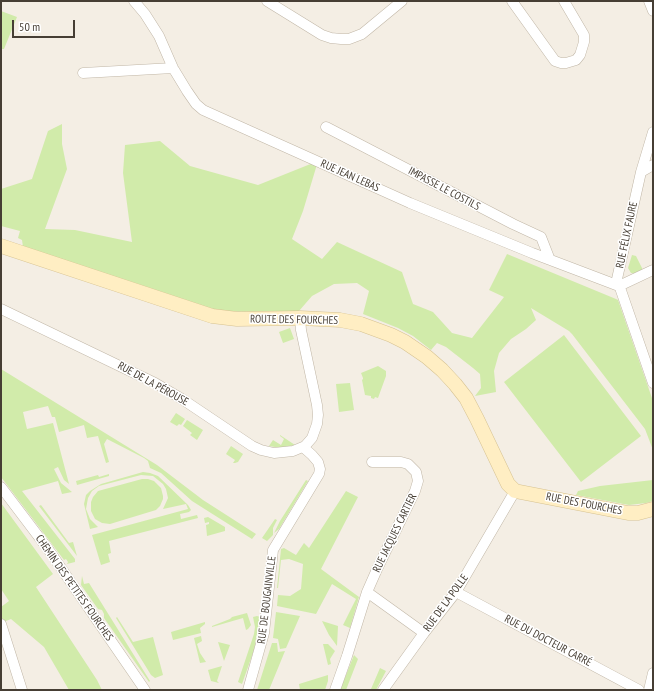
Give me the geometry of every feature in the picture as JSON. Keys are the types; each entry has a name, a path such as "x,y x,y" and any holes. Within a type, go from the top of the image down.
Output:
{"main road":[{"name":"ROUTE DES FOURCHES","path":"1,246 212,316 237,319 300,318 340,320 361,324 405,342 428,357 456,384 466,398 477,419 508,484 515,491"},
{"name":"RUE DES FOURCHES","path":"515,491 628,513 638,513 653,509"}],"street":[{"name":"RUE JEAN LEBAS","path":"134,1 145,14 159,36 173,68 187,91 196,104 203,110 410,203 550,260 620,286"},
{"path":"267,1 322,35 330,38 349,39 362,34 402,1"},
{"path":"512,1 555,61 566,63 576,60 580,55 583,48 584,35 564,1"},
{"path":"649,1 653,11"},
{"path":"83,72 173,68"},
{"name":"IMPASSE LE COSTILS","path":"326,127 512,224 541,237 550,260"},
{"name":"RUE FÉLIX FAURE","path":"653,132 641,172 617,279 653,383"},
{"path":"641,172 653,165"},
{"path":"620,286 653,270"},
{"name":"RUE DE LA PÉROUSE","path":"1,309 155,383 256,448 266,452 277,453 293,451 303,447"},
{"path":"300,318 301,330 318,415 314,433 307,444 303,447"},
{"name":"RUE DE BOUGAINVILLE","path":"248,690 264,632 273,550 319,474 320,468 318,462 303,447"},
{"name":"RUE JACQUES CARTIER","path":"335,690 367,592 415,491 418,481 416,472 408,464 402,462 372,462"},
{"name":"CHEMIN DES PETITES FOURCHES","path":"1,488 48,549 145,690"},
{"name":"RUE DE LA POLLE","path":"383,690 456,592 515,491"},
{"path":"367,592 424,633"},
{"name":"RUE DU DOCTEUR CARRÉ","path":"456,592 639,690"},
{"path":"1,624 22,690"},
{"path":"649,690 653,673"}],"green space":[{"path":"1,11 17,17 4,49 1,49"},
{"path":"62,124 62,144 67,169 45,229 75,230 132,242 123,173 125,145 160,141 190,166 258,185 318,161 303,211 292,239 322,259 337,242 402,272 413,304 433,312 452,333 472,338 504,297 489,290 507,254 618,300 653,401 653,450 645,429 572,334 531,308 536,320 511,339 499,353 494,371 496,392 475,396 481,388 480,374 446,347 437,343 431,350 413,336 398,328 363,314 369,291 357,283 334,284 312,296 299,311 219,311 23,247 22,240 18,238 20,231 1,226 1,189 32,179 48,131"},
{"path":"632,255 636,256 643,270 636,274 631,273 628,268"},
{"path":"290,328 294,339 283,343 279,332"},
{"path":"564,335 641,436 581,482 504,382"},
{"path":"378,366 386,371 386,376 378,398 375,397 374,399 371,398 371,396 365,395 361,373"},
{"path":"1,369 157,465 203,500 256,534 252,539 192,501 161,473 150,468 148,461 144,458 107,439 104,444 109,462 106,463 98,436 87,438 84,425 59,432 55,417 52,417 48,406 23,412 27,429 53,423 69,484 64,480 58,467 54,469 61,483 72,492 62,494 58,481 22,491 75,559 75,562 67,564 68,562 66,559 64,560 1,477"},
{"path":"350,383 354,410 339,412 336,384"},
{"path":"176,413 185,419 181,425 179,424 177,426 170,422"},
{"path":"187,420 203,430 197,440 190,435 192,433 183,426"},
{"path":"280,435 295,445 281,448 269,446 273,440 281,445 284,439"},
{"path":"231,446 243,454 238,462 235,463 233,463 235,460 226,454"},
{"path":"143,472 158,476 188,505 191,510 180,514 181,519 197,515 198,518 109,541 111,553 108,554 110,562 101,565 92,535 188,509 186,504 163,509 168,498 163,484 153,476 141,475 99,486 92,491 88,498 86,509 90,519 98,527 90,529 84,504 86,495 101,484"},
{"path":"109,474 109,476 77,485 76,481 98,475 99,477"},
{"path":"142,479 154,481 161,488 163,499 160,506 156,510 110,524 102,523 95,519 91,511 91,502 98,491"},
{"path":"306,480 308,481 279,529 274,533 280,521"},
{"path":"653,480 653,501 646,503 629,505 576,495 578,491 600,486"},
{"path":"346,491 358,497 321,569 359,597 350,628 343,625 356,599 332,584 316,614 277,606 278,595 290,596 301,589 303,564 289,559 281,560 277,588 281,549 284,548 296,555 304,543 309,548"},
{"path":"1,503 53,574 36,587 102,690 69,690 44,647 11,619 1,623 1,607 9,601 1,589"},
{"path":"41,505 69,543 73,542 77,556 39,506"},
{"path":"208,517 225,527 225,531 207,536 206,525 209,524 209,522 205,523 204,518"},
{"path":"275,519 277,520 273,528 273,535 267,541 262,538"},
{"path":"82,576 84,584 89,583 150,681 149,682 104,618 102,610 98,609 81,585"},
{"path":"276,612 300,616 286,648 280,649 278,639 273,638"},
{"path":"247,613 251,625 246,630 243,618 212,627 232,617"},
{"path":"117,617 133,642 153,637 163,675 155,678 151,675 116,618"},
{"path":"253,617 260,617 254,650 242,684 238,682 254,634 255,627"},
{"path":"322,621 338,626 337,646 329,635"},
{"path":"205,622 205,624 200,628 201,633 173,640 171,632"},
{"path":"201,636 202,641 197,644 200,653 206,662 200,663 194,638"},
{"path":"218,642 230,645 224,661"},
{"path":"272,643 277,643 278,652 285,651 269,690 257,690"},
{"path":"323,644 328,644 335,651 330,659 331,664 328,665"},
{"path":"354,655 358,659 346,690 340,690"},
{"path":"222,666 217,681 219,683 211,681 208,670"},
{"path":"380,668 386,671 376,690 371,689"},
{"path":"328,675 325,690 300,690 299,684"}]}
